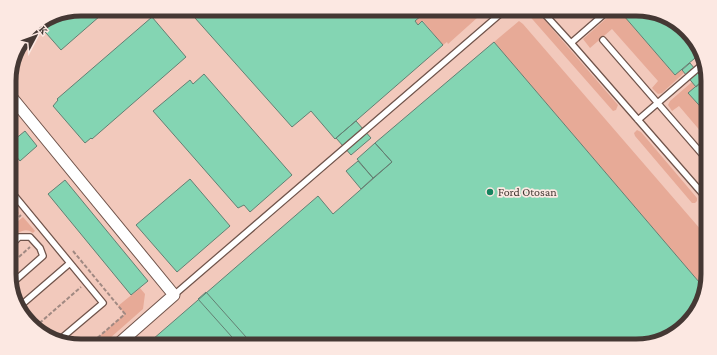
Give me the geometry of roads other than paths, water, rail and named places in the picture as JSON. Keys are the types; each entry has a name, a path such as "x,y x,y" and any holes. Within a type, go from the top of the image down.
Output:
{"street":[{"path":"16,103 174,295 124,339"}],"lane":[{"path":"174,295 498,16"},
{"path":"546,16 701,192"},
{"path":"570,43 602,16"},
{"path":"604,40 701,153"},
{"path":"638,120 699,67"},
{"path":"16,197 104,303 63,337"},
{"path":"16,241 20,237 30,237 36,243 43,256 16,278"},
{"path":"23,303 70,263"}],"place":[{"name":"Ford Otosan","path":"490,192"}]}
